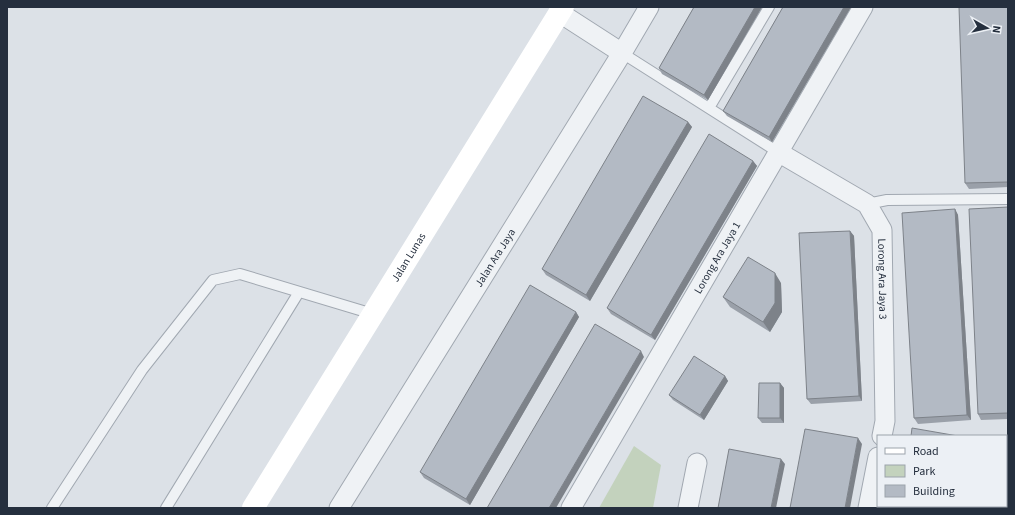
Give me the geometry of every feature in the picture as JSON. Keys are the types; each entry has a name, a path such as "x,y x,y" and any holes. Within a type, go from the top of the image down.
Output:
{"main road":[{"name":"Jalan Lunas","path":"253,508 561,10"}],"street":[{"name":"Jalan Ara Jaya","path":"339,508 650,7"},
{"name":"Lorong Ara Jaya 1","path":"571,508 863,7"},
{"path":"561,10 622,53"},
{"name":"Lorong Ara Jaya 3","path":"778,152 867,204 882,230 885,421 882,435"},
{"path":"868,508 877,462"},
{"path":"688,508 697,463"}],"lane":[{"path":"709,108 769,7"},
{"path":"622,53 778,152"},
{"path":"867,204 887,200 1008,199"},
{"path":"52,508 142,370 213,280 240,274 373,314"},
{"path":"166,508 299,292"}],"green space":[{"path":"634,446 661,465 653,508 599,508"}],"building":[{"path":"694,7 755,7 704,95 659,68"},
{"path":"783,7 844,7 769,137 723,111"},
{"path":"959,7 1008,7 1008,182 965,183"},
{"path":"643,96 688,122 586,295 542,269"},
{"path":"709,134 753,161 651,335 607,308"},
{"path":"1008,207 1008,413 978,414 969,209"},
{"path":"955,209 967,415 914,418 902,213"},
{"path":"850,231 859,396 807,399 799,233"},
{"path":"748,257 775,273 775,303 763,322 723,297"},
{"path":"530,285 576,312 466,499 420,472"},
{"path":"595,324 641,351 549,508 487,508"},
{"path":"694,356 725,376 700,415 669,395"},
{"path":"759,383 780,383 780,418 758,418"},
{"path":"912,428 952,435 911,435"},
{"path":"805,429 858,438 845,508 790,508"},
{"path":"729,449 781,459 771,508 718,508"},
{"path":"1008,449 1008,508 965,508 1007,507"},
{"path":"898,507 953,507 953,508"}]}
